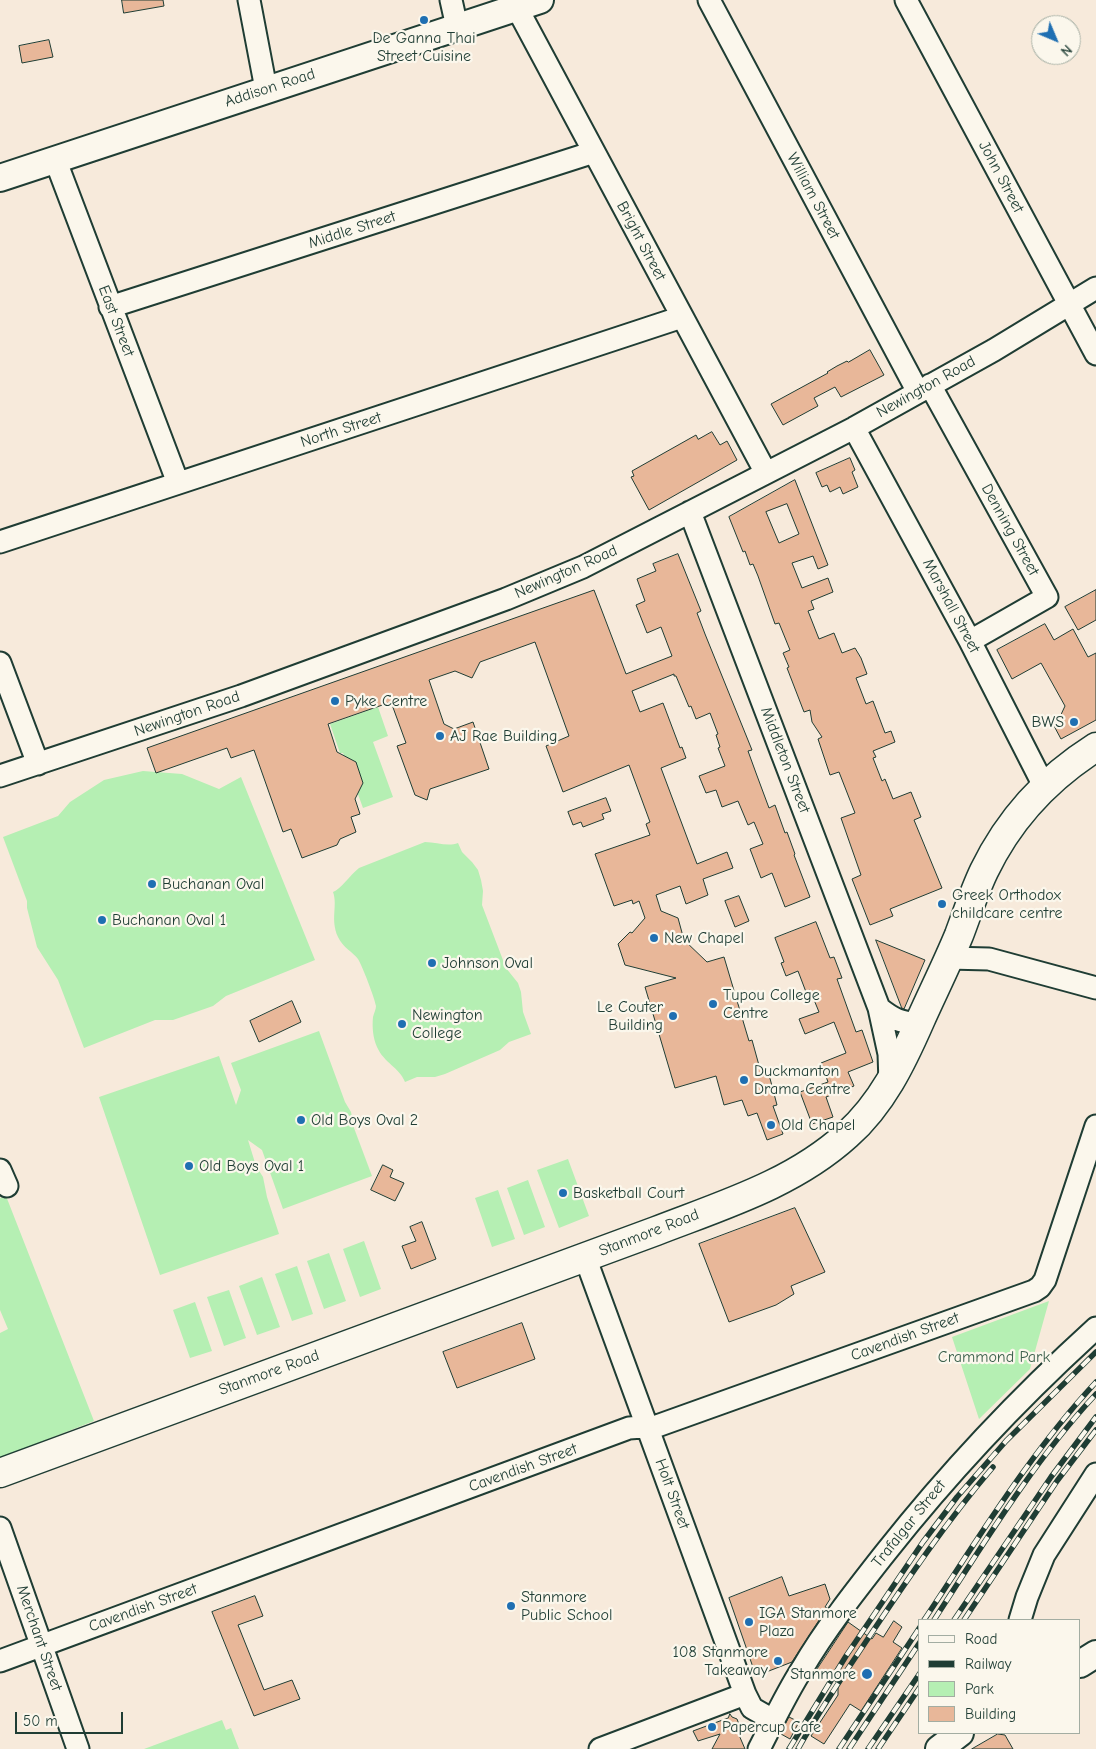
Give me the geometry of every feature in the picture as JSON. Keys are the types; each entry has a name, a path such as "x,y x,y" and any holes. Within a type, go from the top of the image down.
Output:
{"highway":[{"name":"Stanmore Road","path":"0,1472 758,1192 799,1171 848,1134 879,1098 900,1067 983,873 993,853 1016,818 1044,786 1077,759 1096,747"}],"main road":[{"name":"Addison Road","path":"0,178 528,4"},
{"path":"1081,1663 1096,1654"},
{"path":"939,1749 959,1734"}],"street":[{"path":"249,0 266,89"},
{"path":"451,0 457,27"},
{"name":"William Street","path":"709,0 924,388"},
{"name":"John Street","path":"906,0 1096,354"},
{"name":"Bright Street","path":"528,4 594,152 766,473"},
{"name":"Middle Street","path":"110,307 594,152"},
{"name":"East Street","path":"54,159 178,483"},
{"name":"Newington Road","path":"0,776 241,696 506,600 583,567 854,428 994,350 1096,288"},
{"name":"North Street","path":"0,542 682,317"},
{"name":"Denning Street","path":"924,388 1047,597 970,640"},
{"name":"Marshall Street","path":"854,428 970,640 1044,786"},
{"name":"Middleton Street","path":"690,512 880,1008 889,1054 890,1082"},
{"path":"0,663 38,764"},
{"path":"953,946 1096,988"},
{"path":"880,1008 901,1022 919,1024"},
{"name":"Cavendish Street","path":"0,1661 629,1428 657,1426 1034,1291 1040,1288 1045,1280 1096,1126"},
{"name":"Holt Street","path":"585,1257 745,1694 752,1708 774,1720"},
{"name":"Trafalgar Street","path":"759,1749 805,1663 844,1608 934,1492 1006,1414 1096,1328"},
{"path":"1020,1619 1044,1555 1096,1474"},
{"name":"Merchant Street","path":"0,1528 78,1749"},
{"path":"600,1749 745,1694"}],"green space":[{"path":"378,707 388,736 373,742 393,797 363,808 330,724"},
{"name":"Buchanan Oval","path":"143,771 182,774 219,789 241,777 315,960 226,996 213,1006 173,1020 155,1020 84,1048 58,980 37,947 27,901 3,837 58,816 70,802 104,780"},
{"name":"Johnson Oval","path":"425,842 458,843 462,852 478,870 483,891 482,905 506,968 518,983 523,1012 531,1034 509,1042 500,1050 445,1074 435,1077 417,1077 405,1082 399,1072 383,1057 376,1044 373,1025 375,1002 358,959 338,937 334,919 335,902 333,892 359,868"},
{"name":"Old Boys Oval 1","path":"319,1031 345,1102 351,1112 354,1128 372,1176 283,1209 262,1150 248,1140 256,1166 263,1177 267,1197 279,1234 160,1275 99,1097 219,1056 236,1105 241,1090 231,1063"},
{"name":"Basketball Court","path":"568,1159 589,1216 559,1228 537,1170"},
{"path":"528,1180 545,1227 524,1235 507,1188"},
{"path":"498,1190 515,1239 492,1247 475,1198"},
{"path":"6,1196 94,1421 0,1458 0,1333 8,1329 0,1310 0,1198"},
{"path":"364,1241 381,1289 360,1297 343,1249"},
{"path":"329,1253 346,1301 324,1309 307,1261"},
{"path":"297,1266 313,1314 292,1321 275,1274"},
{"path":"262,1277 280,1327 257,1335 239,1286"},
{"path":"229,1290 246,1338 224,1346 207,1297"},
{"name":"Crammond Park","path":"1049,1301 1030,1369 979,1419 952,1337"},
{"path":"195,1302 212,1351 190,1358 173,1310"},
{"path":"222,1720 226,1730 231,1728 239,1749 144,1749"}],"building":[{"path":"122,0 163,0 164,6 124,13"},
{"path":"49,40 53,57 22,63 19,46"},
{"path":"870,350 884,375 841,397 835,387 814,398 818,406 783,425 771,404 828,373 837,366"},
{"path":"712,432 720,445 727,441 737,460 649,510 631,477 634,476 632,471 696,435 698,439"},
{"path":"850,458 855,470 852,472 858,487 843,494 840,487 830,492 827,485 822,487 816,473"},
{"path":"795,480 828,565 818,569 813,556 792,563 802,588 828,578 833,592 811,601 814,609 808,611 819,639 834,633 842,653 855,648 861,658 867,674 856,678 866,704 873,701 885,733 891,731 895,742 873,751 876,757 873,758 882,781 885,779 893,799 911,792 921,817 914,820 942,888 890,909 893,916 870,925 852,879 861,875 841,818 855,813 839,772 830,775 818,739 822,737 812,722 810,710 804,712 787,668 789,667 783,653 790,650 779,623 775,624 753,564 750,565 745,551 743,552 729,517","holes":["787,504 799,534 779,543 766,512"]},
{"path":"678,554 701,611 697,613 752,750 748,751 769,808 775,805 785,833 787,832 810,897 785,907 772,873 761,878 750,849 763,844 754,822 748,825 738,801 722,807 716,790 706,793 699,776 725,766 718,748 720,747 716,735 718,734 710,713 696,719 674,674 632,691 640,712 663,703 680,748 682,747 686,758 661,768 697,864 727,852 733,868 703,879 708,895 686,904 680,886 656,895 661,911 678,918 684,940 707,962 724,957 749,1041 752,1040 760,1069 767,1067 777,1105 773,1106 783,1134 767,1140 757,1113 748,1116 742,1100 724,1105 716,1076 675,1088 645,987 676,978 625,965 618,944 630,932 632,933 645,918 639,901 633,904 632,900 614,906 595,854 650,835 646,824 650,822 629,765 563,792 546,746 569,736 535,642 480,662 472,678 455,671 429,680 444,724 454,729 473,722 489,769 430,789 427,800 415,795 397,746 406,743 391,702 328,724 337,752 356,762 363,783 355,799 360,814 351,817 356,832 340,839 337,845 302,858 291,829 283,832 254,750 231,758 227,748 156,773 147,748 594,590 626,674 672,656 661,627 647,633 636,605 645,601 637,579 656,571 653,564"},
{"path":"1096,590 1096,620 1078,630 1065,607"},
{"path":"1045,624 1054,640 1073,629 1088,657 1096,653 1096,720 1061,739 1053,724 1058,721 1065,706 1041,663 1012,679 997,650"},
{"path":"606,798 611,811 602,814 604,819 583,827 581,822 573,825 568,812"},
{"path":"739,896 749,921 735,927 725,901"},
{"path":"816,922 830,958 834,957 842,978 837,979 856,1032 862,1030 873,1062 848,1072 854,1086 826,1097 833,1117 812,1124 800,1092 828,1082 821,1063 846,1053 834,1022 805,1034 799,1019 819,1012 810,990 806,992 798,971 786,976 781,963 784,962 775,938"},
{"path":"876,940 925,960 904,1009 902,1008"},
{"path":"292,1001 301,1022 259,1042 250,1021"},
{"path":"383,1165 393,1170 390,1177 404,1183 395,1201 371,1190"},
{"path":"795,1208 825,1272 791,1286 794,1294 776,1305 729,1322 699,1244"},
{"path":"422,1222 436,1259 411,1269 402,1246 416,1241 410,1227"},
{"path":"522,1323 535,1359 457,1388 443,1352"},
{"path":"782,1577 789,1596 825,1584 830,1599 825,1607 827,1608 792,1662 756,1676 729,1598"},
{"path":"255,1596 263,1616 238,1625 264,1690 292,1680 300,1699 254,1716 212,1612"},
{"path":"894,1621 902,1627 893,1642 902,1648 861,1711 850,1704 824,1744 811,1736 838,1695 838,1683 817,1669 848,1622 872,1639 876,1633 883,1637"},
{"path":"730,1714 737,1719 740,1727 736,1728 745,1749 712,1749 720,1734 698,1741 693,1731 728,1718"},
{"path":"789,1717 799,1722 790,1739 781,1734"},
{"path":"998,1734 1005,1735 1013,1749 972,1749"}],"railway":[{"path":"789,1749 846,1656 923,1542 957,1497 1006,1441 1096,1352"},
{"path":"925,1619 1026,1468 1048,1438 1096,1382"},
{"path":"935,1619 1030,1475 1096,1394"},
{"path":"955,1619 1051,1477 1096,1417"},
{"path":"965,1619 1057,1481 1096,1430"},
{"path":"798,1749 831,1694 912,1573 959,1509 993,1467"},
{"path":"839,1749 918,1630"},
{"path":"849,1749 918,1645"},
{"path":"868,1749 918,1676"},
{"path":"878,1749 918,1690"}],"place":[{"name":"De Ganna Thai Street Cuisine","path":"424,20"},
{"name":"Pyke Centre","path":"335,701"},
{"name":"BWS","path":"1074,722"},
{"name":"AJ Rae Building","path":"440,736"},
{"name":"Buchanan Oval","path":"152,884"},
{"name":"Greek Orthodox childcare centre","path":"942,904"},
{"name":"Buchanan Oval 1","path":"102,920"},
{"name":"New Chapel","path":"654,938"},
{"name":"Johnson Oval","path":"432,963"},
{"name":"Tupou College Centre","path":"713,1004"},
{"name":"Le Couter Building","path":"673,1016"},
{"name":"Newington College","path":"402,1024"},
{"name":"Duckmanton Drama Centre","path":"744,1080"},
{"name":"Old Boys Oval 2","path":"301,1120"},
{"name":"Old Chapel","path":"771,1125"},
{"name":"Old Boys Oval 1","path":"189,1166"},
{"name":"Basketball Court","path":"563,1193"},
{"name":"Stanmore Public School","path":"511,1606"},
{"name":"IGA Stanmore Plaza","path":"749,1622"},
{"name":"108 Stanmore Takeaway","path":"778,1661"},
{"name":"Stanmore","path":"867,1674"},
{"name":"Papercup Cafe","path":"712,1727"}]}
